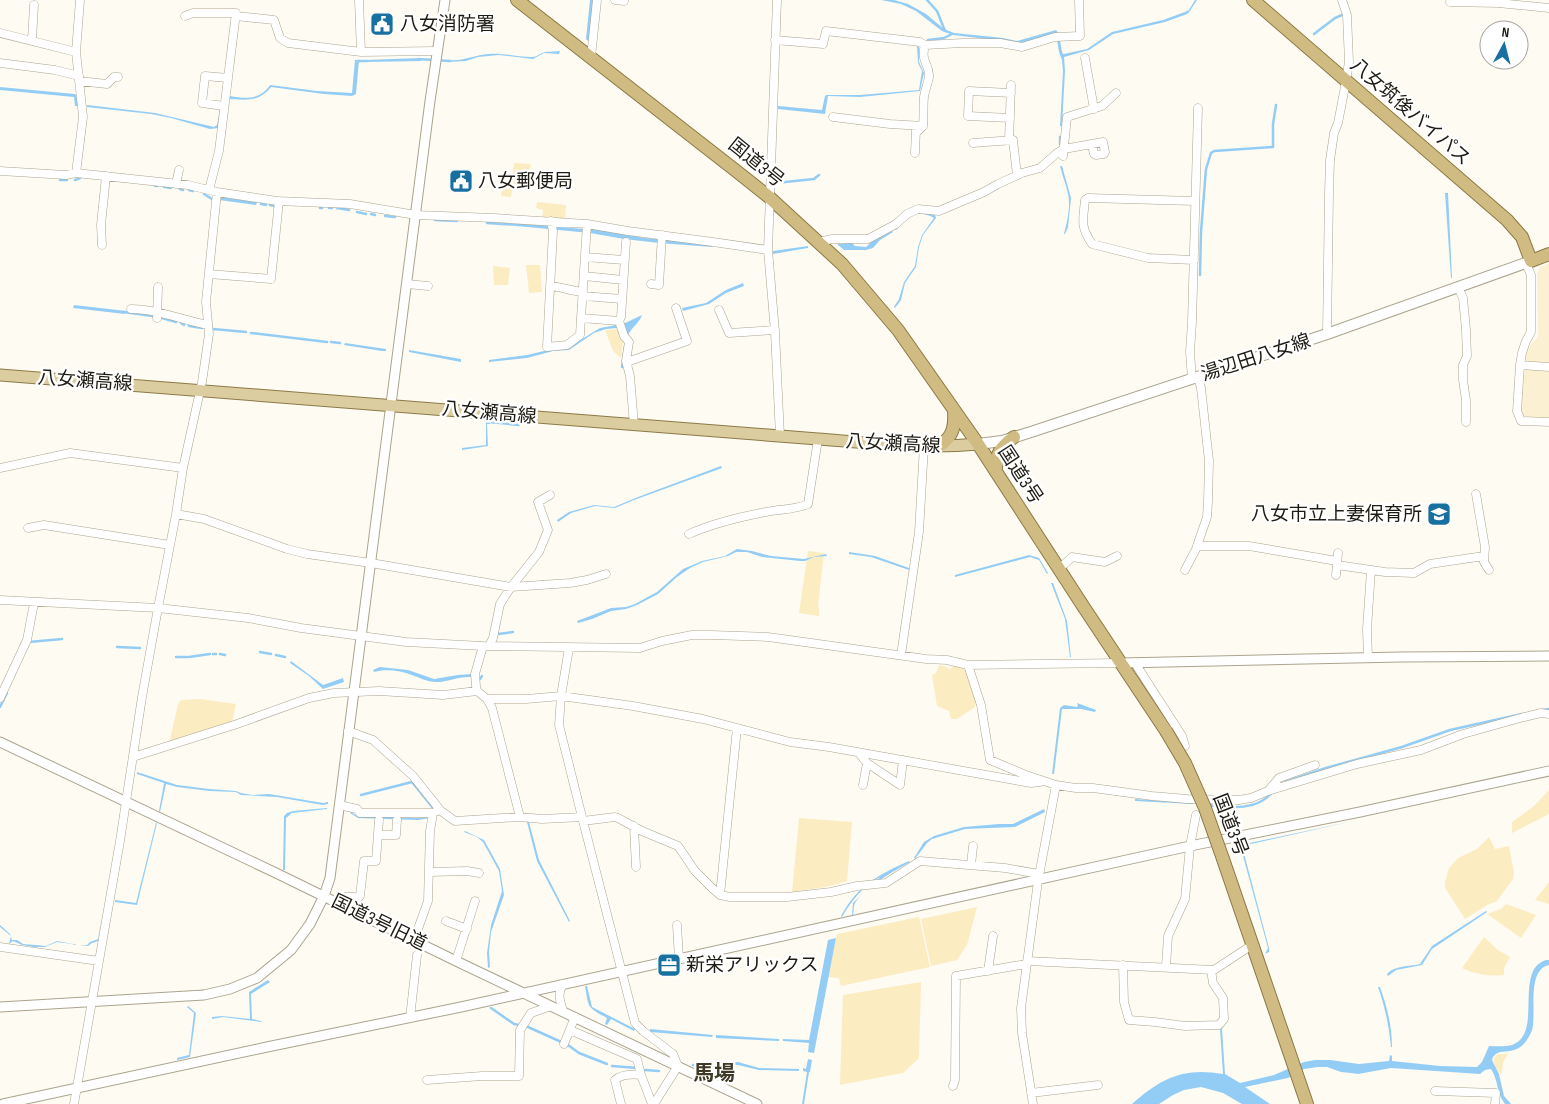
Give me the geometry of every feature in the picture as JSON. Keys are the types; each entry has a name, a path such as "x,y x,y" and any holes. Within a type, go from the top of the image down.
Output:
{"highway":[{"name":"国道3号","path":"517,0 769,197 842,264 898,330 978,444 1185,763 1205,808 1224,859 1307,1104"},
{"name":"八女筑後バイパス","path":"1253,0 1506,220 1522,236 1528,262"},
{"path":"1528,262 1549,254"},
{"path":"939,446 953,432 954,410"},
{"path":"996,473 998,452 1014,437"}],"main road":[{"name":"湯辺田八女線","path":"978,444 1002,441 1195,378 1327,334 1528,262"},
{"name":"八女瀬高線","path":"0,375 818,440 924,446 978,444"}],"street":[{"path":"76,173 83,117 76,52 80,0"},
{"path":"359,0 361,52"},
{"path":"0,1007 204,995 230,989 257,978 291,950 310,924 324,896 330,878 444,0"},
{"path":"591,57 596,0"},
{"path":"615,0 624,1"},
{"path":"777,0 774,40 768,250 775,330 780,436"},
{"path":"1327,334 1330,160 1349,62 1347,15 1342,0"},
{"path":"774,40 823,44 826,31 920,42 925,45 1000,43 1022,47 1055,37 1080,36 1080,1"},
{"path":"1450,2 1498,2 1549,8"},
{"path":"32,40 34,5"},
{"path":"185,16 193,13 236,13 236,16 274,20 280,38 288,43 361,52 437,51"},
{"path":"209,190 219,151 236,16"},
{"path":"0,33 76,52"},
{"path":"915,153 916,133 920,125 924,95 929,78 924,61 923,52 925,45"},
{"path":"9,54 4,64 55,70 79,79 107,84 114,77 118,77"},
{"path":"1085,58 1094,109"},
{"path":"224,106 202,102 205,76 228,78"},
{"path":"1009,140 1010,118 1011,89 971,87 969,91 968,116 1010,118"},
{"path":"1064,152 1067,117 1102,106 1116,93"},
{"path":"1185,570 1197,546 1207,517 1210,461 1201,388 1195,378 1190,352 1198,108"},
{"path":"833,117 890,124 920,125"},
{"path":"973,143 1013,140 1017,175"},
{"path":"818,242 832,239 868,239 896,224 907,214 918,209 939,210 984,192 1017,175 1040,168 1057,153 1092,144"},
{"path":"176,184 179,170"},
{"path":"0,171 66,175 76,173 106,176 176,184 279,201 350,204 416,215 587,224 768,250"},
{"path":"102,245 101,225 106,176"},
{"path":"74,1104 158,608 183,468 202,382 209,334 206,302 217,192"},
{"path":"1194,260 1148,258 1092,244 1084,232 1083,224 1085,200 1088,198 1196,201"},
{"path":"209,274 271,279 279,201"},
{"path":"551,222 553,232 547,347 567,345 580,335 587,224"},
{"path":"651,284 659,285 662,236"},
{"path":"626,242 621,317 619,321 624,336 629,342 627,362 634,425"},
{"path":"585,257 624,260"},
{"path":"1528,262 1531,275 1531,332 1522,353 1517,410 1521,421 1549,422"},
{"path":"584,276 623,280"},
{"path":"407,284 428,286"},
{"path":"550,286 566,287 569,290 583,294 622,299"},
{"path":"157,315 158,287"},
{"path":"1458,287 1463,298 1466,330 1467,356 1463,365 1463,380 1466,400 1466,422"},
{"path":"131,308 208,325"},
{"path":"627,362 687,340 676,308"},
{"path":"719,310 729,333 775,330"},
{"path":"581,318 619,321"},
{"path":"1520,365 1549,367"},
{"path":"689,534 712,524 767,512 800,508 808,504 818,440"},
{"path":"900,655 920,532 924,446"},
{"path":"0,468 70,453 183,468"},
{"path":"1476,494 1485,547 1484,556 1489,570"},
{"path":"520,818 492,708 487,699 477,690 476,674 486,646 493,638 500,604 539,552 548,530 538,502 550,495"},
{"path":"176,514 204,518 294,550 511,587 570,583 606,574"},
{"path":"28,528 44,525 170,545"},
{"path":"1197,546 1249,546 1337,560 1370,570 1414,573 1430,564 1484,556"},
{"path":"1059,569 1072,557 1105,562 1117,556"},
{"path":"1336,575 1337,560"},
{"path":"1368,658 1367,628 1370,570"},
{"path":"0,600 158,608 248,618 301,628 406,642 486,646 640,648 692,635 768,637 926,659 947,660 968,665 1549,656"},
{"path":"0,698 27,640 34,602"},
{"path":"569,648 561,696 559,725 635,1023 673,1054 678,1066 653,1104"},
{"path":"1135,663 1182,736 1185,746"},
{"path":"968,665 981,704 990,760 1056,785 1187,799 1239,800 1251,798 1357,764 1422,750 1463,734 1516,719 1541,713 1549,714"},
{"path":"133,757 237,724 309,698 334,693 380,691 443,695 477,690"},
{"path":"487,699 526,699 561,696 633,706 703,720 790,742 829,746 1031,783 1045,781"},
{"path":"720,895 737,728"},
{"path":"348,731 373,740 414,776 436,811 430,831 428,901 414,940"},
{"name":"国道3号旧道","path":"0,742 757,1104"},
{"path":"858,752 867,763 900,785 903,760"},
{"path":"864,785 867,763"},
{"path":"1268,791 1278,778 1315,765"},
{"path":"3,1104 410,1018 1039,877 1360,812 1549,771"},
{"path":"1033,1104 1021,1008 1039,877 1056,785"},
{"path":"339,806 357,809 360,813 436,811 455,821 615,817 678,846 695,872 720,895 749,898 814,895 857,886 886,883 920,861 1025,871 1039,877"},
{"path":"1166,966 1168,936 1186,899 1190,846 1196,815"},
{"path":"336,902 342,897 354,896 358,898 360,896 364,861 376,862 378,820"},
{"path":"378,835 396,835 397,820"},
{"path":"634,826 636,867"},
{"path":"971,865 973,846"},
{"path":"430,872 467,871 479,873"},
{"path":"456,961 476,901"},
{"path":"446,921 467,929"},
{"path":"677,925 679,958"},
{"path":"988,971 993,936"},
{"path":"953,1086 956,1080 956,976 1027,962 1166,966 1214,970 1252,946"},
{"path":"0,947 99,961"},
{"path":"410,1018 417,955"},
{"path":"1123,965 1124,1002 1129,1020 1185,1026 1219,1025 1224,1019 1223,998 1213,982 1211,970"},
{"path":"562,984 559,998 563,1011"},
{"path":"426,1080 482,1076 518,1076 520,1030 531,1013 551,1006"},
{"path":"564,1044 575,1017"},
{"path":"570,1030 637,1059 641,1075 653,1104"},
{"path":"621,1104 615,1080 624,1075 641,1075"},
{"path":"1031,1093 1098,1085"},
{"path":"1435,1091 1444,1088 1496,1093 1495,1104"}],"shaded area":[{"path":"514,163 531,164 527,187 513,185 511,197 501,196 503,179 512,178"},
{"path":"537,202 566,205 565,220 542,218 543,210 536,208"},
{"path":"1549,263 1549,419 1532,420 1522,414 1521,409 1526,355 1531,344 1538,337 1537,274 1540,267"},
{"path":"526,265 540,265 542,292 529,293"},
{"path":"493,266 510,268 508,285 494,285"},
{"path":"617,329 623,341 621,358 613,351 605,330"},
{"path":"808,551 824,553 818,606 819,616 799,613"},
{"path":"955,664 963,667 973,684 975,707 957,719 951,719 949,711 937,706 932,675 936,673 939,665 950,670"},
{"path":"200,699 236,704 232,722 169,744 178,704 181,700"},
{"path":"1549,790 1549,814 1512,833 1512,822 1534,806"},
{"path":"799,818 852,822 847,881 826,887 792,892"},
{"path":"1489,837 1495,849 1509,846 1514,873 1513,879 1497,901 1465,919 1445,888 1449,868 1458,858 1477,849"},
{"path":"1549,882 1549,904 1535,900"},
{"path":"1506,904 1536,915 1521,938 1487,914 1501,909"},
{"path":"977,907 967,945 957,960 931,966 921,919"},
{"path":"919,917 930,967 841,986 839,978 828,977 837,934"},
{"path":"1484,937 1498,950 1510,957 1504,968 1504,975 1494,976 1462,968"},
{"path":"921,982 919,1058 903,1073 840,1085 843,995"},
{"path":"1498,1054 1508,1054 1503,1062 1502,1073 1500,1074 1494,1061"}],"water":[{"path":"590,0 593,0 589,42 586,39"},
{"path":"881,0 894,0 908,4 926,14 944,29 954,33 1017,41 1056,30 1064,54 1087,49 1112,32 1163,20 1185,12 1197,0 1187,14 1165,22 1113,34 1089,50 1064,57 1062,126 1060,126 1063,71 1056,34 1020,43 953,35 942,31 916,11 901,4"},
{"path":"917,46 919,47 919,62 924,73 920,91 860,97 828,96 825,114 778,109 778,106 822,110 826,95 860,95 919,90 922,71 918,63"},
{"path":"560,51 559,54 544,53 533,59 499,55 478,57 466,61 447,62 447,60 458,60 489,54 532,57 543,52"},
{"path":"421,58 421,61 364,62 364,60"},
{"path":"355,60 359,60 356,94 352,96 271,87 257,98 247,100 229,99 230,96 247,98 257,96 270,85 352,93"},
{"path":"0,87 75,94 79,106 75,106 74,97 0,90"},
{"path":"87,105 155,113 214,127 217,125 221,111 219,128 210,129 151,114 87,107"},
{"path":"1060,166 1062,166 1071,198 1068,227 1065,234 1069,199"},
{"path":"1445,193 1448,193 1452,278 1451,278"},
{"path":"220,197 257,202 256,205 219,200"},
{"path":"917,212 935,215 936,218 923,235 916,267 905,283 901,300 895,308 904,282 915,266 918,247 922,235 934,218 922,214 913,215 896,230 894,228 910,215"},
{"path":"517,223 595,229 645,238 713,244 712,247 659,243 590,233 517,226"},
{"path":"891,230 893,232 880,240 873,248 866,250 844,250 837,244 852,243 855,246 866,247 872,241"},
{"path":"808,246 808,248 773,254 773,251"},
{"path":"743,283 744,286 726,293 709,304 683,311 682,308 706,303 726,290"},
{"path":"74,305 126,311 125,314 73,308"},
{"path":"642,315 640,320 628,335 623,324"},
{"path":"616,325 617,328 594,333 569,350 553,351 527,358 489,362 489,360 527,355 574,344 600,328"},
{"path":"345,343 386,349 386,351 344,345"},
{"path":"409,350 461,359 461,362 409,352"},
{"path":"486,421 490,421 490,424 487,424 488,446 462,450 462,448 486,445"},
{"path":"721,466 722,468 615,508 595,506 571,513 558,522 557,520 569,512 594,505 614,507"},
{"path":"737,549 771,556 804,559 826,554 827,556 800,561 762,557 747,552 736,552 728,556 703,562 690,568 658,594 637,605 611,611 578,623 577,621 611,608 635,604 657,592 683,569 702,561 725,556"},
{"path":"849,552 875,556 909,568 909,570 871,557 849,554"},
{"path":"1029,555 1039,558 1047,574 1039,560 1030,557 955,577 955,575"},
{"path":"1051,583 1053,583 1067,621 1071,657 1065,619"},
{"path":"291,661 323,685 343,678 344,682 323,689 309,676 290,663"},
{"path":"380,667 408,670 434,679 472,674 472,677 433,682 396,671 382,670 374,672 373,670"},
{"path":"1077,703 1096,710 1095,712 1081,709 1062,709 1054,774 1052,774 1060,708 1064,705 1077,707"},
{"path":"137,772 177,785 236,791 252,795 269,794 323,803 328,802 328,804 323,805 277,797 241,795 236,792 210,791 166,784 160,812 164,783 137,774"},
{"path":"1135,799 1193,803 1193,804 1135,801"},
{"path":"327,808 292,813 286,818 285,870 283,870 284,816 293,811"},
{"path":"1044,809 1045,812 1015,827 965,829 932,839 914,858 924,842 934,836 964,827 1013,824"},
{"path":"351,812 357,816 430,818 418,820 358,818"},
{"path":"1353,821 1242,846 1269,948 1269,952 1265,954 1268,948 1240,845"},
{"path":"527,822 529,822 539,860 569,922 537,861"},
{"path":"156,823 137,905 115,902 115,900 136,903"},
{"path":"465,831 484,840 500,869 504,895 491,932 490,967 488,968 487,953 491,925 502,891 499,871 483,842"},
{"path":"909,861 866,891 855,903 852,915 853,903 880,877 863,889 841,916 854,896 870,882"},
{"path":"103,908 98,941 88,946 80,945 87,945 98,939"},
{"path":"1486,911 1432,949 1422,965 1396,970 1388,976 1387,974 1394,969 1420,964 1432,946"},
{"path":"0,925 10,934 11,936 0,927"},
{"path":"11,937 12,940 17,940 23,944 46,946 57,941 76,944 57,942 45,947 34,947 22,945 13,941 9,944"},
{"path":"836,938 814,1053 808,1052 809,1043 783,1041 783,1039 809,1040 828,940"},
{"path":"1549,960 1549,965 1537,975 1535,983 1533,1023 1529,1036 1517,1049 1498,1053 1492,1060 1499,1074 1504,1096 1511,1104 1505,1104 1502,1100 1491,1069 1485,1070 1480,1074 1391,1068 1358,1074 1341,1072 1327,1067 1318,1067 1304,1069 1288,1078 1245,1087 1270,1104 1242,1104 1223,1093 1201,1087 1184,1090 1159,1104 1132,1104 1153,1087 1174,1077 1196,1072 1223,1074 1220,1029 1222,1029 1225,1074 1240,1083 1274,1075 1304,1062 1315,1060 1359,1064 1389,1061 1390,1055 1392,1056 1392,1061 1440,1066 1477,1067 1482,1062 1489,1046 1512,1045 1521,1039 1526,1028 1528,1016 1531,976 1536,966"},
{"path":"268,980 270,982 251,994 252,1019 262,1022 223,1017 212,1019 212,1017 222,1016 250,1019 249,992"},
{"path":"585,986 587,986 592,1007 635,1029 634,1031 611,1019 607,1025 605,1024 607,1018 590,1007"},
{"path":"1378,987 1380,987 1389,1017 1392,1047 1385,1009"},
{"path":"188,1006 196,1013 190,1057 177,1060 177,1058 189,1055 194,1013"},
{"path":"650,1029 713,1035 712,1037 650,1032"},
{"path":"716,1035 779,1039 779,1041 716,1038"},
{"path":"808,1059 812,1060 804,1104 802,1104 807,1072 803,1071 803,1068 806,1069"},
{"path":"738,1062 759,1068 799,1069 799,1071 759,1070 738,1065 707,1067 707,1065"}],"waterway":[{"path":"927,0 937,11 945,31"},
{"path":"1314,34 1342,15"},
{"path":"928,40 944,38 952,34"},
{"path":"418,59 450,61"},
{"path":"357,62 367,61"},
{"path":"1200,275 1206,169 1211,153 1214,151 1273,147 1273,124 1276,105"},
{"path":"1060,137 1060,144"},
{"path":"776,183 814,179 819,175"},
{"path":"75,180 80,178"},
{"path":"60,180 67,180"},
{"path":"164,187 171,188"},
{"path":"189,190 193,191"},
{"path":"204,194 212,199"},
{"path":"261,204 266,205"},
{"path":"270,205 274,206"},
{"path":"337,208 349,210"},
{"path":"357,212 366,214"},
{"path":"371,214 375,215"},
{"path":"385,216 395,217"},
{"path":"435,220 457,221"},
{"path":"487,223 519,225"},
{"path":"124,312 152,316"},
{"path":"162,318 176,322"},
{"path":"189,326 202,328"},
{"path":"213,329 246,332"},
{"path":"251,333 327,342"},
{"path":"622,367 626,340"},
{"path":"331,342 340,343"},
{"path":"489,422 519,425"},
{"path":"498,634 513,632"},
{"path":"29,642 62,639"},
{"path":"117,647 140,648"},
{"path":"260,652 271,654"},
{"path":"189,657 210,654"},
{"path":"220,654 225,655"},
{"path":"276,655 285,657"},
{"path":"176,657 187,657"},
{"path":"0,707 7,693"},
{"path":"1542,710 1549,709"},
{"path":"1285,782 1326,768 1402,747 1450,730 1522,714"},
{"path":"361,795 412,782 433,808"},
{"path":"1209,805 1244,807 1260,802 1273,791"},
{"path":"491,1008 514,1024 528,1027 568,1045 579,1053 607,1064"},
{"path":"612,1066 637,1068"},
{"path":"645,1070 659,1071"}],"place":[{"name":"八女消防署","path":"382,24"},
{"name":"八女郵便局","path":"461,181"},
{"name":"八女市立上妻保育所","path":"1439,514"},
{"name":"新栄アリックス","path":"669,965"}],"district":[{"name":"馬場","path":"714,1073"}]}
